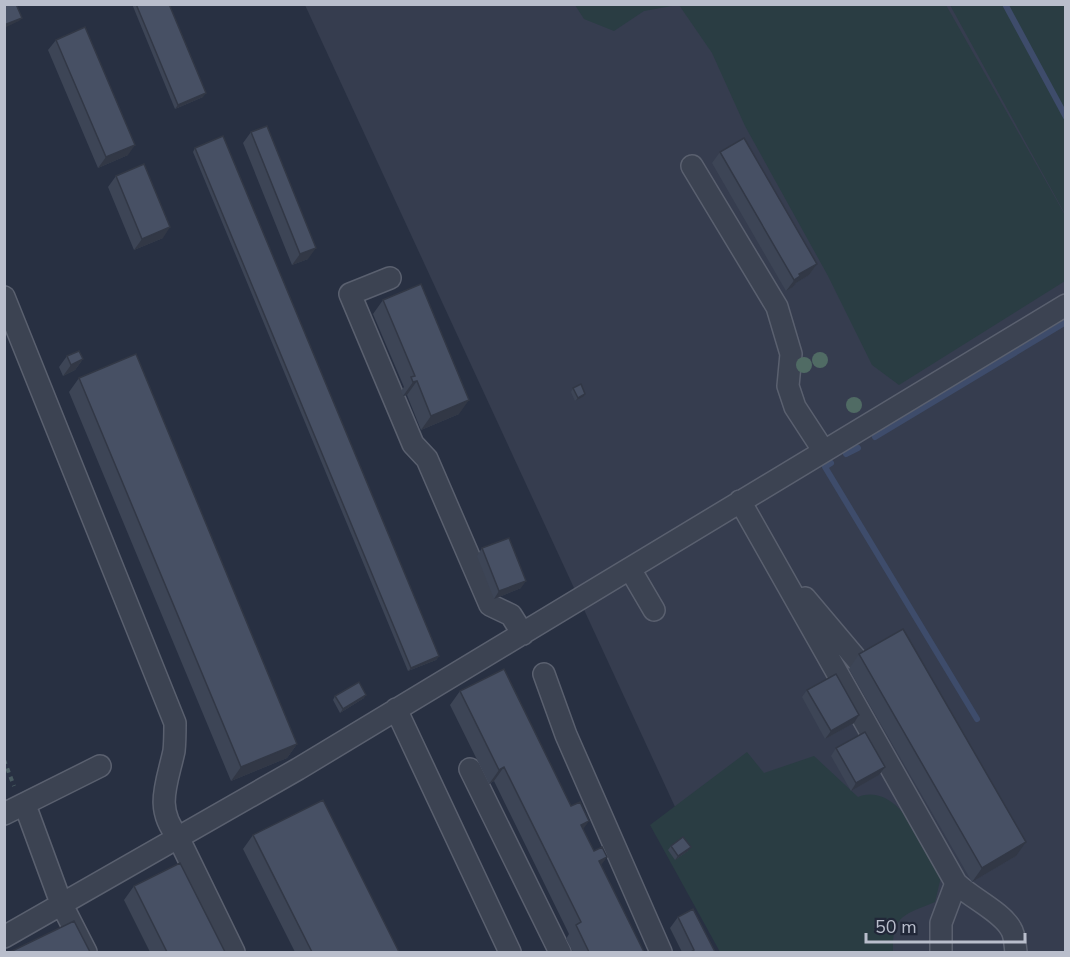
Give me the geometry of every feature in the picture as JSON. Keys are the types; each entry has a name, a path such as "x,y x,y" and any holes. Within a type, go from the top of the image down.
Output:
{"street":[{"path":"692,166 777,307 791,354 788,386 791,396 795,407 823,450"},
{"path":"390,278 350,294 413,444 428,459 490,605 512,615 523,634"},
{"path":"4,297 175,723 174,749 163,797 168,825 178,837 234,952"},
{"path":"4,937 562,611 823,450 1065,305"},
{"path":"740,501 956,883 972,899 989,907 1012,929 1016,952"},
{"path":"777,566 859,662"},
{"path":"630,569 654,610"},
{"path":"544,674 567,735 661,952"},
{"path":"396,709 510,952"},
{"path":"4,814 100,766"},
{"path":"470,769 560,952"},
{"path":"25,805 61,903 86,952"},
{"path":"941,952 940,923 956,883"}],"path":[{"path":"4,760 16,792 25,805"}],"shaded area":[{"path":"305,5 1065,5 1065,952 742,952"},
{"path":"575,5 677,5 644,11 614,31 584,19"},
{"path":"679,5 946,5 1065,215 1065,281 899,385 872,365 828,276 745,126 712,53"},
{"path":"950,5 1065,5 1065,214"},
{"path":"747,752 764,773 814,756 858,797 873,795 886,799 909,820 941,877 935,902 908,914 898,923 893,940 893,952 720,952 650,825"}],"building":[{"path":"4,4 16,4 22,18 4,25"},
{"path":"136,4 169,4 206,93 178,105"},
{"path":"85,27 135,145 106,157 56,40"},
{"path":"267,126 316,248 300,254 251,132"},
{"path":"223,136 439,656 411,668 195,148"},
{"path":"744,138 817,264 799,274 800,276 794,280 720,152"},
{"path":"144,164 170,227 142,239 116,176"},
{"path":"421,284 469,400 431,416 417,381 413,382 411,377 415,376 383,300"},
{"path":"79,351 83,359 71,365 67,356"},
{"path":"136,354 297,744 241,767 79,378"},
{"path":"581,384 585,394 578,398 573,388"},
{"path":"509,538 526,581 499,591 482,548"},
{"path":"903,629 1026,842 982,868 859,654"},
{"path":"504,669 571,806 580,802 589,821 581,825 594,851 602,847 607,857 599,861 644,952 589,952 576,925 581,922 504,767 499,770 460,691"},
{"path":"836,674 859,715 831,731 807,690"},
{"path":"359,682 366,695 343,709 335,696"},
{"path":"865,732 885,767 856,783 836,748"},
{"path":"323,800 399,952 312,952 253,835"},
{"path":"683,837 691,847 678,856 671,846"},
{"path":"180,863 225,952 167,952 134,886"},
{"path":"693,909 715,952 691,952 694,950 678,917"},
{"path":"74,921 90,952 10,952"}],"waterway":[{"path":"1005,4 1066,117"},
{"path":"875,437 1066,322"},
{"path":"846,454 858,448"},
{"path":"831,463 825,467 977,719"}]}
